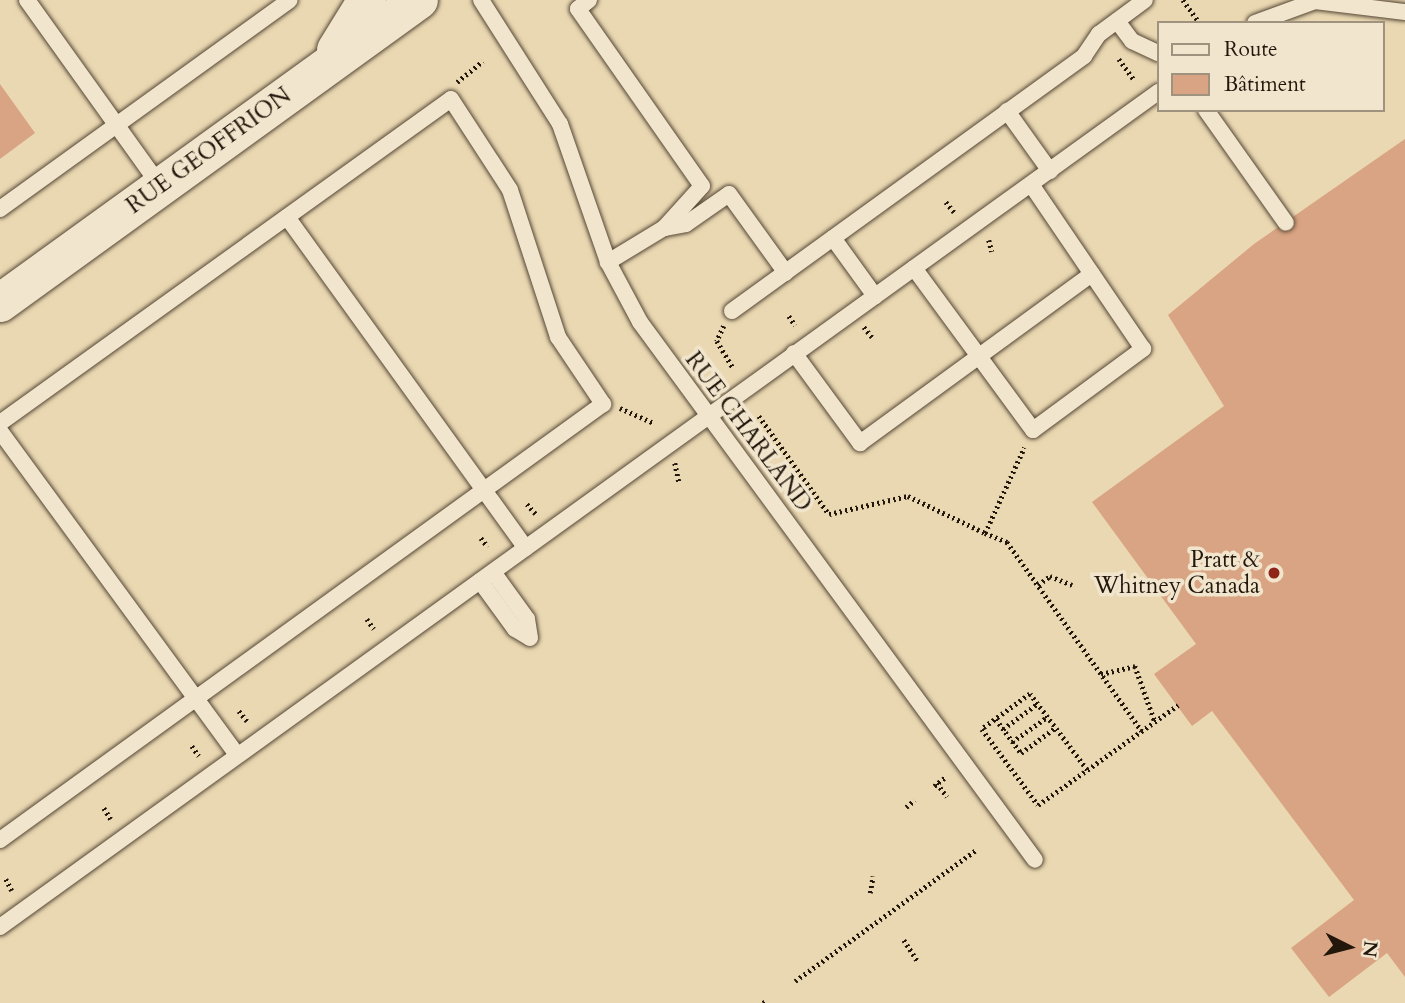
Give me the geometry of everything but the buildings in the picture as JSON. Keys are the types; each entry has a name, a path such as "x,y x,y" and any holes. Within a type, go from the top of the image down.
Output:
{"street":[{"path":"326,67 367,0"},
{"name":"RUE GEOFFRION","path":"0,303 419,0"}],"lane":[{"path":"27,0 161,187"},
{"path":"0,209 290,0"},
{"name":"RUE CHARLAND","path":"481,0 560,124 608,262 640,322 706,416 1035,860"},
{"path":"589,0 578,9 702,186 664,228 608,262"},
{"path":"732,312 1084,56 1117,21 1145,0"},
{"path":"1256,21 1266,6 1315,1 1405,12"},
{"path":"1117,21 1132,41 1156,53"},
{"path":"1,924 1156,93"},
{"path":"0,424 451,99 510,190 554,326 603,404 0,840"},
{"path":"1007,111 1050,171"},
{"path":"1207,112 1286,223"},
{"path":"914,268 1032,430 1052,416 1143,349 1031,184"},
{"path":"664,228 686,224 729,194 786,272"},
{"path":"286,217 526,548"},
{"path":"833,238 874,296"},
{"path":"794,353 860,443 1092,274"},
{"path":"0,430 237,755"}],"path":[{"path":"1183,0 1199,21"},
{"path":"1114,51 1135,81"},
{"path":"451,99 459,78 483,61"},
{"path":"946,202 954,212"},
{"path":"989,237 992,253"},
{"path":"789,316 795,325"},
{"path":"864,327 872,337"},
{"path":"717,341 733,368"},
{"path":"624,409 654,423"},
{"path":"759,416 830,514 908,496 1007,542 1142,731"},
{"path":"985,533 1022,452"},
{"path":"676,463 679,482"},
{"path":"527,504 536,514"},
{"path":"481,538 488,547"},
{"path":"1038,585 1050,576 1072,585"},
{"path":"367,620 374,629"},
{"path":"1101,674 1135,666 1155,722"},
{"path":"1087,770 1030,694 982,729 1038,805 1155,722 1178,705"},
{"path":"1003,729 1037,704"},
{"path":"239,711 247,721"},
{"path":"1012,742 1047,717"},
{"path":"996,719 1021,753 1055,728"},
{"path":"192,746 199,756"},
{"path":"947,797 936,785 949,774"},
{"path":"906,807 915,800"},
{"path":"104,808 111,819"},
{"path":"795,981 976,849"},
{"path":"870,893 873,876"},
{"path":"6,879 12,891"},
{"path":"904,940 919,963"}],"place":[{"name":"Pratt & Whitney Canada","path":"1274,573"}]}
